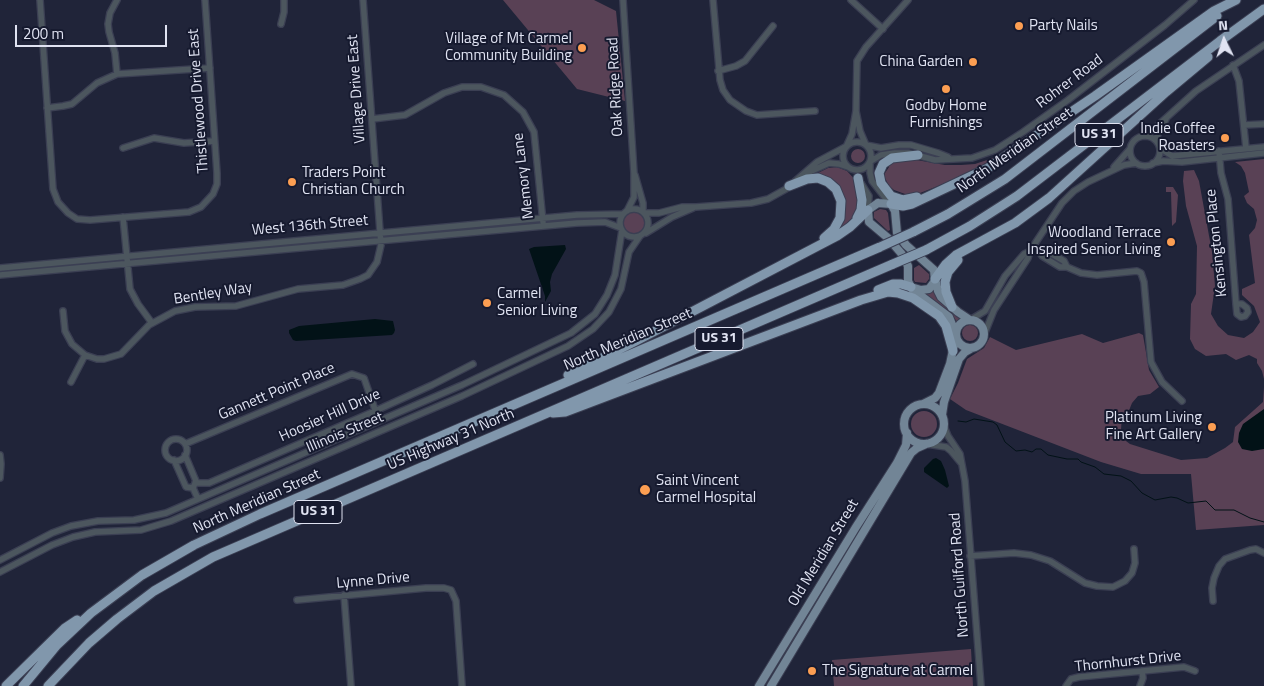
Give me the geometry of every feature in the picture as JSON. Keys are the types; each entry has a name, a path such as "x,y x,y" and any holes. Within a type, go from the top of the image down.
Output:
{"highway":[{"path":"890,204 907,206 973,176 997,162 1088,101 1214,11 1237,0"},
{"name":"North Meridian Street","path":"23,686 64,639 112,596 158,565 209,537 880,247 948,214 1005,179 1237,0"},
{"name":"US 31","path":"1220,41 1264,9"},
{"path":"935,279 956,254 1029,213 1057,191 1166,92 1212,55 1220,41"},
{"name":"US Highway 31 North","path":"50,686 56,676 89,643 122,614 199,564 926,250 970,226 1017,196 1220,41"},
{"path":"918,156 895,158 885,162 880,168 880,183 890,194 902,200 935,194"},
{"path":"789,186 810,178 822,179 834,186 842,201 841,216 834,230 804,253"},
{"path":"853,225 861,210 862,203 858,178"},
{"path":"536,395 562,377 636,342 842,233 868,210"},
{"path":"952,308 945,289 947,274 958,260 982,241"},
{"path":"861,300 888,285 901,284 911,287"},
{"path":"545,414 565,412 861,300 888,292 913,298 942,320 946,326 953,350"},
{"path":"6,686 65,628 112,596"}],"main road":[{"path":"970,320 952,308 939,294 935,273 932,268 906,245 897,233 895,211 890,204 878,203 868,210 868,218 871,225 888,238 905,259 908,266 908,281 911,287 949,317 961,345 972,348"},
{"path":"911,287 927,290 935,279"},
{"path":"966,320 970,320 976,321 981,325 984,335 981,342 964,352 959,359 944,400 942,414 943,431 938,439 927,444 913,440 907,433 905,422 908,414 915,407 934,398 939,393 950,364 958,325 966,320"},
{"path":"923,404 934,407 942,414"},
{"name":"Old Meridian Street","path":"759,686 904,450 907,443 907,433"},
{"name":"Old Meridian Street","path":"770,686 911,453 927,444"},
{"path":"876,513 876,504 882,493 881,488"},
{"path":"823,581 832,586"}],"street":[{"name":"Thistlewood Drive East","path":"40,0 53,189 58,202 68,213 84,220 188,212 205,203 213,194 217,184 218,173 214,141 205,0"},
{"path":"117,74 115,53 108,24 110,13 118,0"},
{"path":"281,24 284,0"},
{"name":"Village Drive East","path":"363,0 381,237"},
{"name":"Oak Ridge Road","path":"623,0 634,173 634,197 625,212"},
{"path":"713,0 718,71 724,90 730,100 746,111 764,115 815,111"},
{"path":"851,0 882,28"},
{"path":"868,210 868,194 849,167 844,156 852,134 856,111 858,58 908,0"},
{"name":"Rohrer Road","path":"871,161 881,155 895,153 908,153 935,160 980,156 1009,142 1135,48 1194,0"},
{"path":"718,71 736,66 745,61 773,26"},
{"path":"984,335 994,310 1028,258 1031,249 1067,198 1088,182 1118,164 1136,138 1146,136 1196,92 1232,65 1264,45"},
{"path":"1232,65 1239,81 1246,148"},
{"path":"47,108 72,104 97,82 117,74 210,68"},
{"name":"Memory Lane","path":"372,119 405,115 444,93 462,87 481,87 504,95 523,112 534,132 543,226"},
{"path":"856,111 860,131 871,153 870,173 872,181 890,204"},
{"path":"1156,140 1162,124 1168,116"},
{"path":"1244,125 1264,124"},
{"path":"1146,136 1156,140 1160,148 1172,156 1264,153"},
{"path":"123,148 154,138 184,143 214,141"},
{"path":"694,207 672,217 641,236 630,237 621,229 620,220 625,212 637,209 656,214 682,207 757,202 772,197 789,186 817,162 856,141 866,145"},
{"name":"Rohrer Road","path":"866,145 880,148 908,145 950,158"},
{"path":"1108,171 1136,163 1144,166 1163,161 1182,162 1246,148 1264,147"},
{"path":"1153,164 1159,157 1160,148"},
{"path":"1129,150 1136,163"},
{"name":"Kensington Place","path":"1219,154 1221,173 1228,199 1236,304"},
{"path":"803,175 829,163 861,169 871,161"},
{"name":"Oak Ridge Road","path":"634,173 644,212"},
{"name":"West 136th Street","path":"381,237 542,218 625,212"},
{"path":"641,236 649,224 644,212"},
{"path":"123,217 130,289 152,323"},
{"name":"West 136th Street","path":"0,275 127,260 381,237 602,222 621,229"},
{"name":"Illinois Street","path":"0,560 65,528 91,522 127,521 146,518 166,512 479,377 571,333 600,308 610,289 615,275 621,229"},
{"name":"Illinois Street","path":"0,572 52,544 73,537 95,532 141,530 171,521 462,396 568,346 593,329 609,312 621,289 629,252 641,236"},
{"name":"Bentley Way","path":"85,355 97,359 116,356 125,350 152,323 168,314 184,309 236,306 288,291 343,285 360,279 372,270 381,251 381,237"},
{"path":"970,320 985,311 1005,276 1024,254 1031,249 1039,251 1042,256 1060,267 1067,267 1081,273 1093,275 1142,273 1152,362 1162,382 1182,401"},
{"name":"West 136th Street","path":"0,268 127,260"},
{"path":"63,311 65,331 68,339 85,355 71,382"},
{"name":"Hoosier Hill Drive","path":"194,485 209,483 432,386 473,364"},
{"name":"Gannett Point Place","path":"185,444 352,374 364,378 379,421"},
{"name":"North Guilford Road","path":"944,426 960,454 965,481 980,686"},
{"path":"174,460 181,459 187,450 185,444 177,439 168,442 166,446 167,456 174,460 186,487 194,485"},
{"path":"927,444 947,447 961,463"},
{"path":"0,455 2,464 0,478"},
{"path":"185,455 196,480 194,485 198,499"},
{"path":"970,556 1014,553 1031,555 1050,561 1086,583 1113,587 1125,581 1132,573 1135,563 1134,549"},
{"path":"1213,601 1212,588 1214,578 1224,559 1250,550 1264,553"},
{"name":"Lynne Drive","path":"297,600 426,588 452,590 456,600 462,686"},
{"path":"344,596 351,686"},
{"name":"Thornhurst Drive","path":"1066,686 1075,677 1184,667 1195,671"},
{"path":"1140,686 1144,678 1142,671"}],"shaded area":[{"path":"503,0 594,0 616,11 625,101 577,89"},
{"path":"855,149 861,149 865,156 861,163 855,163 851,159 851,153"},
{"path":"996,157 961,177 915,195 904,197 905,194 889,186 885,178 888,165 892,162 911,159 945,165 961,165 975,164"},
{"path":"1264,159 1264,379 1257,359 1249,355 1236,360 1226,354 1206,356 1195,349 1190,339 1191,304 1196,294 1197,246 1186,206 1183,181 1184,171 1194,170 1199,181 1212,252 1215,286 1211,314 1218,326 1228,335 1244,338 1253,332 1260,322 1254,306 1242,295 1242,289 1255,283 1249,235 1255,228 1257,220 1254,209 1247,203 1244,196 1249,192 1245,173 1241,166 1235,162"},
{"path":"837,167 847,171 857,182 859,203 853,221 835,233 844,214 844,199 816,174 828,168"},
{"path":"1166,187 1173,187 1178,195 1176,222 1172,226 1171,192 1166,192"},
{"path":"880,209 886,210 888,213 890,230 888,231 874,218 874,212"},
{"path":"634,212 642,215 645,223 642,231 634,234 626,231 623,223 626,215"},
{"path":"565,245 566,249 552,274 550,282 551,291 545,302 545,296 529,249"},
{"path":"919,265 929,274 929,279 926,283 915,282 914,280 914,268"},
{"path":"933,291 941,302 962,319 958,323 951,314 925,294"},
{"path":"375,319 393,321 394,333 392,335 296,341 293,340 289,333 289,330 299,326"},
{"path":"970,325 978,333 970,341 962,333"},
{"path":"1139,333 1143,335 1149,370 1159,387 1150,394 1138,396 1132,403 1128,413 1122,415 1122,438 1130,444 1181,460 1207,458 1233,442 1235,427 1263,402 1264,387 1264,525 1196,530 1191,474 1141,474 1101,462 966,410 950,399 967,359 984,348 990,337 1016,350 1082,334 1103,343"},
{"path":"1264,409 1264,449 1252,451 1242,449 1238,442 1243,424"},
{"path":"924,411 933,415 937,424 933,433 924,437 915,433 911,424 915,415"},
{"path":"936,458 941,461 945,470 949,486 947,488 924,472 924,468"},
{"path":"971,649 973,686 834,686 832,660"}],"waterway":[{"path":"958,421 966,422 974,419 993,422 997,425 1005,442 1016,451 1025,450 1032,452 1036,449 1041,449 1048,455 1078,459 1095,467 1104,474 1121,476 1131,481 1142,493 1155,500 1171,497 1188,503 1206,501 1215,510 1234,510 1264,522"}],"place":[{"name":"Party Nails","path":"1019,26"},
{"name":"Village of Mt Carmel Community Building","path":"582,48"},
{"name":"China Garden","path":"973,62"},
{"name":"Godby Home Furnishings","path":"946,89"},
{"name":"Indie Coffee Roasters","path":"1225,138"},
{"name":"Traders Point Christian Church","path":"292,182"},
{"name":"Woodland Terrace Inspired Senior Living","path":"1171,242"},
{"name":"Carmel Senior Living","path":"487,303"},
{"name":"Platinum Living Fine Art Gallery","path":"1212,427"},
{"name":"Saint Vincent Carmel Hospital","path":"645,490"},
{"name":"The Signature at Carmel","path":"812,671"}]}
